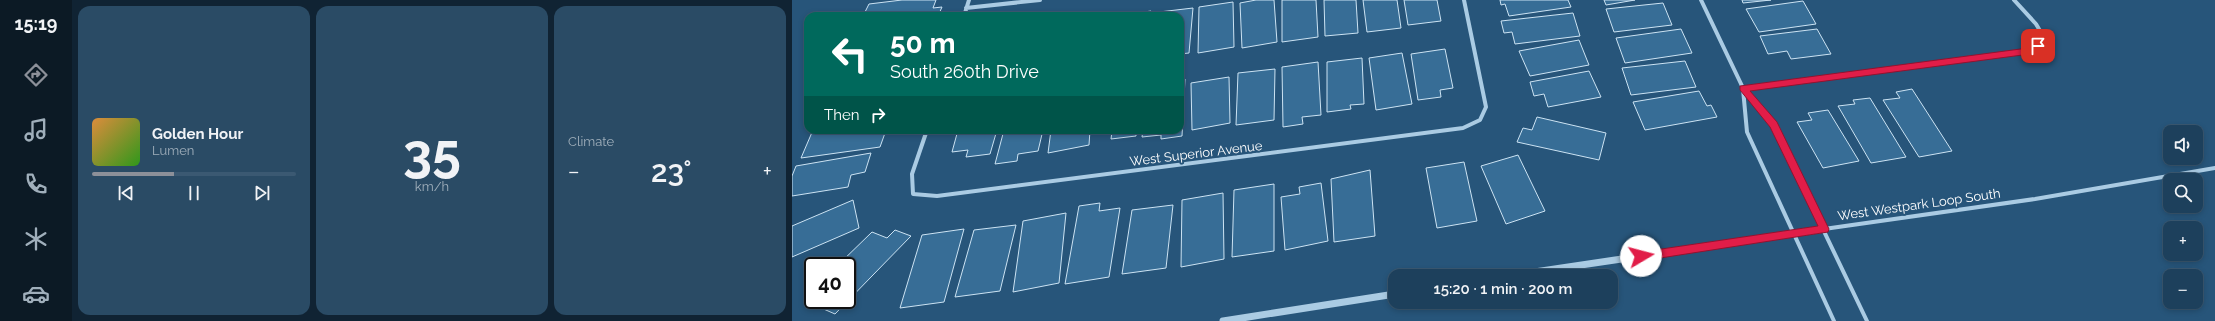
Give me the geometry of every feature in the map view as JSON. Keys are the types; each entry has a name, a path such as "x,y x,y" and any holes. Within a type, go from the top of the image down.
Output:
{"street":[{"path":"965,12 969,0"},
{"path":"966,8 1040,0"},
{"name":"West Superior Avenue","path":"926,134 912,174 913,194 937,196 1463,128 1480,120 1486,107 1464,0"},
{"path":"1701,0 1743,88 1774,125 1867,321"},
{"path":"1743,88 2030,51 2046,41 2036,24 2014,0"},
{"path":"1743,88 1747,132 1834,321"},
{"name":"West Westpark Loop South","path":"1555,269 2035,199 2215,168"},
{"path":"1223,321 1388,295"}],"building":[{"path":"902,0 936,0 933,8 942,7 940,12 865,12 869,4"},
{"path":"1256,0 1274,0 1277,42 1242,48 1240,3"},
{"path":"1282,0 1316,0 1318,37 1282,42"},
{"path":"1324,0 1356,0 1358,33 1325,36"},
{"path":"1363,0 1397,0 1401,28 1367,32"},
{"path":"1404,0 1437,0 1441,21 1408,25"},
{"path":"1500,0 1568,0 1571,7 1509,16 1505,4 1501,5"},
{"path":"1604,0 1635,0 1606,5"},
{"path":"1742,0 1771,0 1743,3"},
{"path":"1803,1 1816,24 1759,32 1746,9"},
{"path":"1233,2 1234,47 1198,53 1199,7"},
{"path":"1663,3 1672,25 1614,32 1606,9"},
{"path":"1193,8 1189,53 1184,54 1184,12 1159,12"},
{"path":"1573,13 1580,36 1515,44 1512,32 1504,33 1501,21"},
{"path":"1681,29 1692,53 1625,63 1616,38"},
{"path":"1817,29 1831,54 1791,59 1787,51 1768,54 1760,36"},
{"path":"1579,40 1589,65 1530,76 1519,51"},
{"path":"1445,49 1453,88 1440,90 1441,97 1418,100 1411,54"},
{"path":"1402,53 1412,104 1376,110 1369,58"},
{"path":"1362,58 1364,104 1350,105 1351,109 1327,112 1327,62"},
{"path":"1685,61 1696,87 1631,95 1622,68"},
{"path":"1318,62 1321,115 1302,117 1303,124 1283,127 1282,67"},
{"path":"1275,69 1274,120 1236,125 1238,73"},
{"path":"1589,71 1601,97 1548,107 1544,94 1534,96 1530,82"},
{"path":"1229,77 1230,123 1192,130 1191,83"},
{"path":"1912,89 1952,151 1919,157 1883,100 1900,98 1896,92"},
{"path":"1699,91 1707,106 1711,105 1717,117 1645,130 1633,102"},
{"path":"1870,98 1906,157 1871,163 1838,106 1855,104 1853,100"},
{"path":"1828,110 1859,161 1823,168 1797,122 1812,120 1808,113"},
{"path":"1537,117 1606,133 1599,160 1517,142 1523,128 1532,130"},
{"path":"811,134 885,134 880,147 801,158"},
{"path":"957,134 996,134 990,154 966,157 968,150 952,152"},
{"path":"1003,134 1042,134 1038,151 1018,154 1017,161 995,164"},
{"path":"1050,134 1090,134 1089,145 1048,153"},
{"path":"1112,134 1136,134 1136,136 1111,139"},
{"path":"1142,134 1182,134 1182,136 1161,139 1161,135 1142,137"},
{"path":"871,153 865,172 851,175 848,187 792,196 792,176 796,166"},
{"path":"1518,155 1545,211 1506,224 1481,166"},
{"path":"1464,162 1477,221 1437,228 1426,168"},
{"path":"1370,170 1375,236 1334,242 1331,179"},
{"path":"1321,183 1328,241 1285,250 1281,197 1300,194 1299,187"},
{"path":"1274,184 1274,251 1232,257 1234,190"},
{"path":"1223,193 1224,259 1181,267 1182,200"},
{"path":"853,200 859,228 792,257 792,226"},
{"path":"1100,203 1099,211 1120,208 1109,277 1065,284 1079,206"},
{"path":"1173,205 1166,268 1122,274 1132,210"},
{"path":"1066,213 1059,283 1013,292 1023,221"},
{"path":"1016,225 1000,291 955,297 974,230"},
{"path":"964,229 944,302 900,308 922,235"},
{"path":"895,230 911,236 856,292 856,257 846,257 872,232 887,238"},
{"path":"824,309 840,309 835,314"}],"route":[{"path":"1641,256 1824,229 1774,125 1743,88 2030,51 2038,46"}]}
